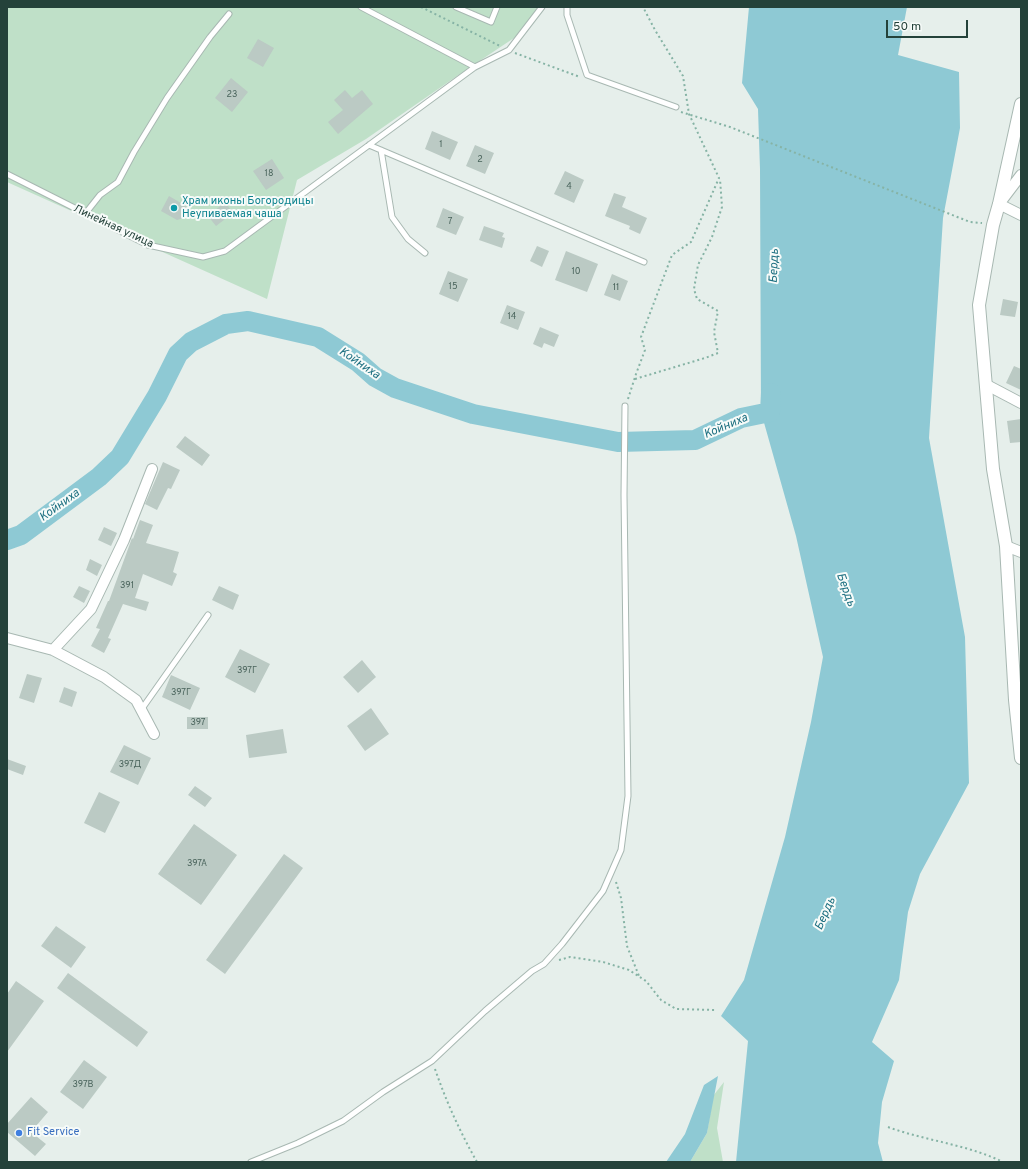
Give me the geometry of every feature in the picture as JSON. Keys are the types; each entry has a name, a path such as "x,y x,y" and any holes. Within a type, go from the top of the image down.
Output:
{"street":[{"path":"1021,104 993,225 980,305 985,384 993,469 1006,546 1021,758"},
{"path":"999,204 1021,175"},
{"path":"999,204 1021,215"},
{"path":"985,384 1021,403"},
{"path":"53,650 91,609 124,540 152,469"},
{"path":"1006,546 1021,552"},
{"path":"7,638 53,650 104,677 136,700 154,734"}],"lane":[{"path":"361,7 475,67"},
{"path":"456,7 491,22 497,7"},
{"path":"509,50 542,7"},
{"path":"567,7 567,15 587,75 676,109"},
{"path":"85,214 100,195 118,182 134,152 167,98 210,37 229,14"},
{"name":"Линейная улица","path":"7,174 148,245 203,258 225,251 475,67 509,50"},
{"path":"369,145 644,262"},
{"path":"381,150 392,217 408,239 425,253"},
{"path":"251,1162 298,1143 343,1121 383,1092 432,1061 491,1006 532,971 544,964 562,944 603,891 621,850 628,796 624,495 625,406"},
{"path":"141,710 208,616"}],"path":[{"path":"421,7 509,50 582,78"},
{"path":"634,379 718,353 714,332 718,311 697,299 694,289 698,265 712,237 722,207 719,178 689,114 683,76 643,7"},
{"path":"676,109 730,127 970,222"},
{"path":"625,406 645,350 641,337 672,255 691,242 719,178"},
{"path":"613,869 621,898 627,946 640,977"},
{"path":"544,964 570,957 603,962 629,970 640,977 646,981 661,1000 676,1009 716,1010"},
{"path":"432,1061 443,1093 454,1118 463,1138 477,1162"},
{"path":"888,1127 932,1140 968,1148 1003,1162"}],"green space":[{"path":"7,7 539,7 526,30 366,139 297,180 267,299 7,182"},
{"path":"724,1082 717,1128 723,1162 690,1162 707,1133 713,1096"}],"water":[{"name":"Бердь","path":"749,7 907,7 898,55 959,72 960,128 943,218 929,438 965,637 969,783 920,874 908,912 899,980 872,1042 894,1061 882,1102 878,1143 883,1162 736,1162 748,1041 721,1016 744,980 785,837 811,722 823,657 796,536 761,412 760,169 758,109 742,83"},
{"path":"718,1076 707,1133 690,1162 666,1162 685,1134 704,1085"}],"building":[{"path":"258,39 274,48 263,67 247,58"},
{"path":"231,78 248,92 232,112 215,98"},
{"path":"345,90 352,98 362,90 373,104 338,134 328,122 343,110 334,100"},
{"path":"432,131 458,142 450,160 425,149"},
{"path":"475,145 494,153 485,174 466,166"},
{"path":"272,159 284,178 266,190 253,171"},
{"path":"565,171 584,180 574,203 554,194"},
{"path":"614,193 626,197 622,207 647,218 640,234 629,229 630,226 605,216"},
{"name":"Храм иконы Богородицы Неупиваемая чаша","path":"169,196 186,206 188,211 184,218 177,220 161,211"},
{"path":"225,202 233,213 216,226 208,216"},
{"path":"443,208 464,217 456,235 436,227"},
{"path":"484,226 504,233 502,237 505,238 502,248 479,240"},
{"path":"537,246 549,251 542,267 530,261"},
{"path":"566,251 598,264 587,292 555,280"},
{"path":"448,271 468,279 458,302 439,294"},
{"path":"612,274 628,281 620,301 604,295"},
{"path":"1003,299 1018,302 1015,317 1000,315"},
{"path":"507,305 525,312 518,330 500,323"},
{"path":"540,327 559,335 554,347 544,343 542,348 533,344"},
{"path":"1014,366 1021,369 1021,390 1006,383"},
{"path":"1021,419 1021,442 1010,443 1007,421"},
{"path":"185,436 210,455 202,466 176,447"},
{"path":"163,462 180,470 171,489 168,488 157,510 145,504"},
{"path":"140,520 153,525 146,543 179,552 173,572 177,574 172,586 143,574 135,598 149,602 146,611 123,604 108,638 111,639 104,653 91,646 100,629 96,628 109,601"},
{"path":"104,527 117,533 111,546 98,540"},
{"path":"90,559 102,565 97,576 86,570"},
{"path":"79,586 90,591 84,603 73,597"},
{"path":"219,586 239,595 233,610 212,600"},
{"path":"240,649 270,664 255,693 225,677"},
{"path":"362,660 376,677 358,693 343,677"},
{"path":"27,674 42,678 34,703 19,698"},
{"path":"171,675 200,688 190,710 162,697"},
{"path":"64,687 77,692 72,707 59,702"},
{"path":"371,708 389,734 365,751 347,726"},
{"path":"187,717 208,717 208,729 187,729"},
{"path":"283,729 287,753 249,758 246,735"},
{"path":"124,745 151,758 138,785 110,772"},
{"path":"7,759 26,766 23,775 7,769"},
{"path":"195,786 212,798 205,807 188,795"},
{"path":"99,792 120,802 105,833 84,823"},
{"path":"194,824 237,855 201,905 158,874"},
{"path":"284,854 303,868 225,974 206,960"},
{"path":"56,926 86,947 71,968 41,946"},
{"path":"68,973 148,1032 137,1047 57,988"},
{"path":"16,981 44,1001 7,1052 7,994"},
{"path":"84,1060 107,1077 83,1109 60,1092"},
{"path":"31,1097 48,1112 31,1132 46,1144 35,1156 7,1132 7,1124"}],"waterway":[{"name":"Койниха","path":"7,540 21,535 99,477 120,457 157,396 178,354 191,342 226,324 248,321 318,337 358,362 375,377 395,388 473,414 618,442 695,440 741,418 770,412 771,393"}],"place":[{"name":"Храм иконы Богородицы Неупиваемая чаша","path":"174,208"},
{"name":"Fit Service","path":"19,1133"}]}
